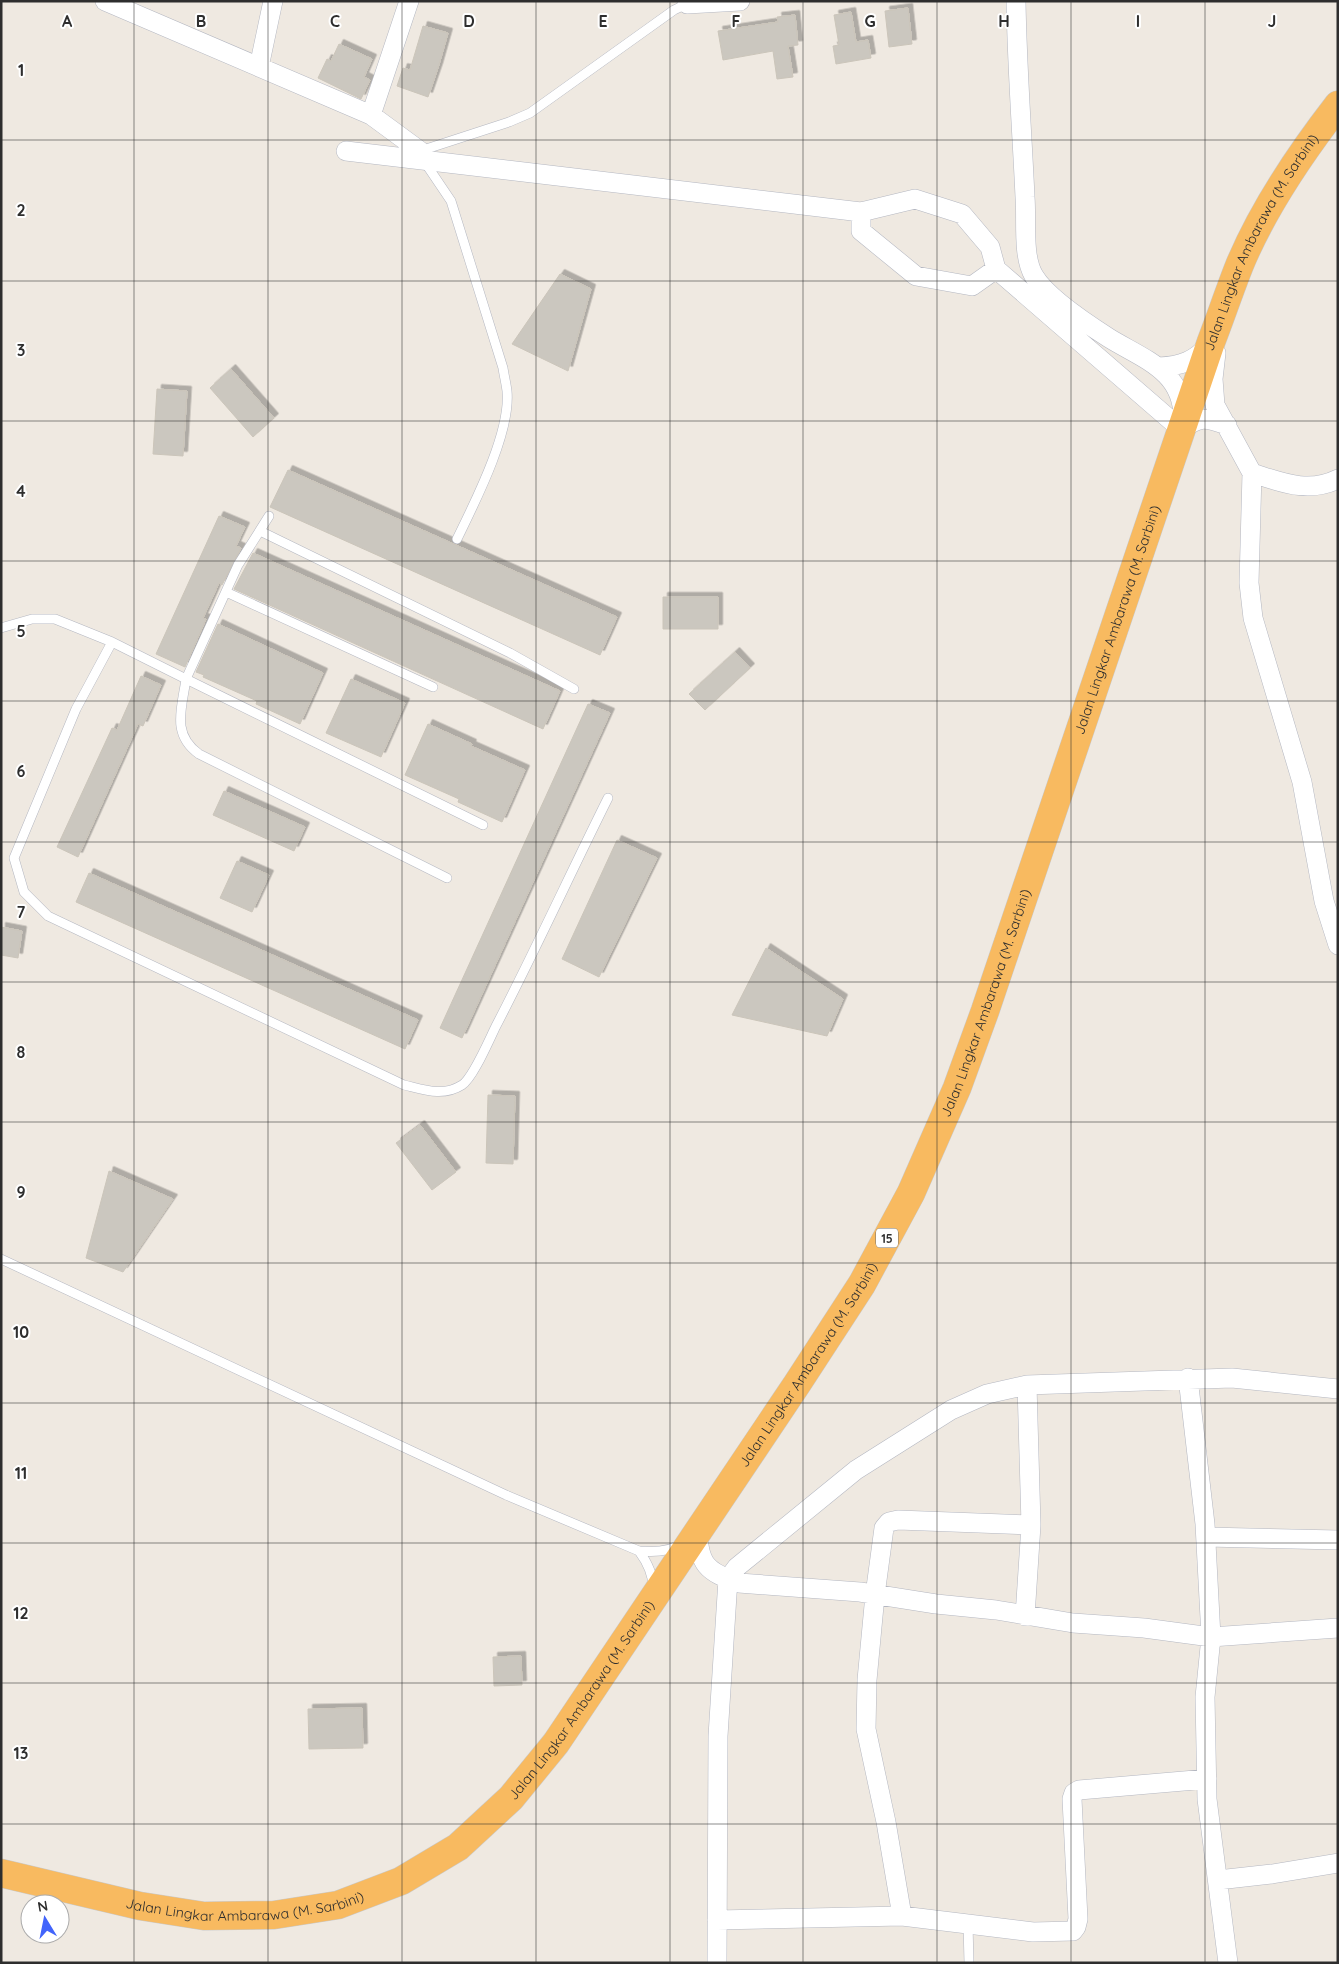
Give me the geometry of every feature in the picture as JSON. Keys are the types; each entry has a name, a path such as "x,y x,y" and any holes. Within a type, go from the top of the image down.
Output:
{"highway":[{"name":"Jalan Lingkar Ambarawa (M. Sarbini)","path":"1,1873 140,1906 204,1916 274,1915 338,1905 401,1881 458,1847 511,1798 556,1743 862,1284 914,1184 956,1088 985,1011 1182,430 1241,263 1278,190 1313,137 1338,105"}],"street":[{"path":"105,1 371,115 422,156"},
{"path":"259,67 272,1"},
{"path":"371,115 409,1"},
{"path":"686,4 740,1"},
{"path":"1016,1 1027,256 1030,267 1034,276 1057,301 1109,338 1159,367 1174,384 1178,392 1183,406 1182,430"},
{"path":"346,151 422,156 861,212 915,199 962,214 990,247 996,269 1182,430"},
{"path":"861,212 861,231 916,276 972,286 996,269"},
{"path":"1159,367 1176,366 1187,362 1201,353 1216,331"},
{"path":"1216,331 1213,379 1215,405 1228,425 1252,473 1249,583 1253,618 1302,782 1324,901 1338,945"},
{"path":"1182,430 1192,422 1200,419 1228,425"},
{"path":"1252,473 1297,486 1313,487 1338,479"},
{"path":"1188,1378 1206,1537 1211,1637 1205,1696 1208,1808 1228,1963"},
{"path":"717,1963 718,1736 728,1579 737,1567 856,1470 951,1410 987,1394 1028,1385 1188,1378 1232,1378 1338,1389"},
{"path":"1025,1616 1031,1525 1028,1385"},
{"path":"902,1916 886,1822 866,1729 867,1680 884,1528 889,1522 898,1520 1031,1525"},
{"path":"695,1535 699,1555 706,1566 739,1583 860,1592 875,1596 996,1610 1074,1623 1144,1628 1211,1637 1338,1628"},
{"path":"1206,1537 1338,1540"},
{"path":"658,1591 677,1574 706,1566"},
{"path":"717,1920 902,1916 1033,1932 1073,1931 1078,1919 1072,1799 1074,1792 1079,1790 1207,1779"},
{"path":"1218,1880 1272,1874 1338,1862"}],"lane":[{"path":"457,539 480,494 494,455 504,423 507,392 503,368 451,201 422,156 530,113 674,10 686,4"},
{"path":"269,516 238,564 186,679 180,718 182,732 188,746 198,754 447,878"},
{"path":"260,531 510,653 574,689"},
{"path":"226,592 433,688"},
{"path":"1,628 32,619 55,619 112,642 484,825"},
{"path":"112,642 76,709 14,858 24,892 48,916 404,1085 436,1093 450,1092 464,1084 538,945 608,798"},
{"path":"1,1259 506,1495 639,1551 670,1550 695,1535"},
{"path":"639,1551 648,1563 658,1591"},
{"path":"968,1924 969,1963"}],"building":[{"path":"908,8 912,44 889,47 885,11"},
{"path":"851,12 856,42 868,40 871,58 836,64 833,46 839,45 834,15"},
{"path":"795,15 798,45 788,46 793,77 777,79 773,51 723,60 718,31 778,22 777,17"},
{"path":"423,26 448,33 428,97 397,86 403,68 410,70"},
{"path":"339,44 372,59 364,77 370,80 361,99 318,78 327,59 331,61"},
{"path":"560,274 591,289 568,371 512,344"},
{"path":"231,369 274,418 253,437 210,388"},
{"path":"157,389 187,391 183,456 153,454"},
{"path":"288,470 617,617 600,655 270,507"},
{"path":"219,516 245,527 236,546 241,548 222,585 219,583 203,618 206,619 185,667 156,654"},
{"path":"253,553 560,691 543,729 234,589"},
{"path":"663,597 718,597 718,629 663,629"},
{"path":"218,624 323,673 300,724 256,704 257,701 203,677 204,675 196,672"},
{"path":"735,652 750,668 705,710 689,694"},
{"path":"141,676 161,685 143,726 138,724 78,857 57,847 112,728 117,730"},
{"path":"351,679 405,703 381,757 326,733"},
{"path":"588,704 610,713 462,1038 440,1028"},
{"path":"428,724 525,770 502,822 458,802 459,799 405,775"},
{"path":"224,791 305,827 294,851 213,815"},
{"path":"617,840 657,858 599,977 562,959"},
{"path":"237,861 269,875 252,912 220,898"},
{"path":"89,873 418,1020 405,1049 76,902"},
{"path":"1,927 22,931 18,958 1,955"},
{"path":"766,948 843,999 827,1036 732,1015"},
{"path":"488,1095 515,1096 513,1164 486,1163"},
{"path":"420,1125 456,1172 432,1190 396,1143"},
{"path":"109,1171 173,1199 123,1272 86,1258"},
{"path":"521,1656 522,1685 494,1686 493,1657"},
{"path":"362,1708 363,1748 309,1749 308,1709"}]}
